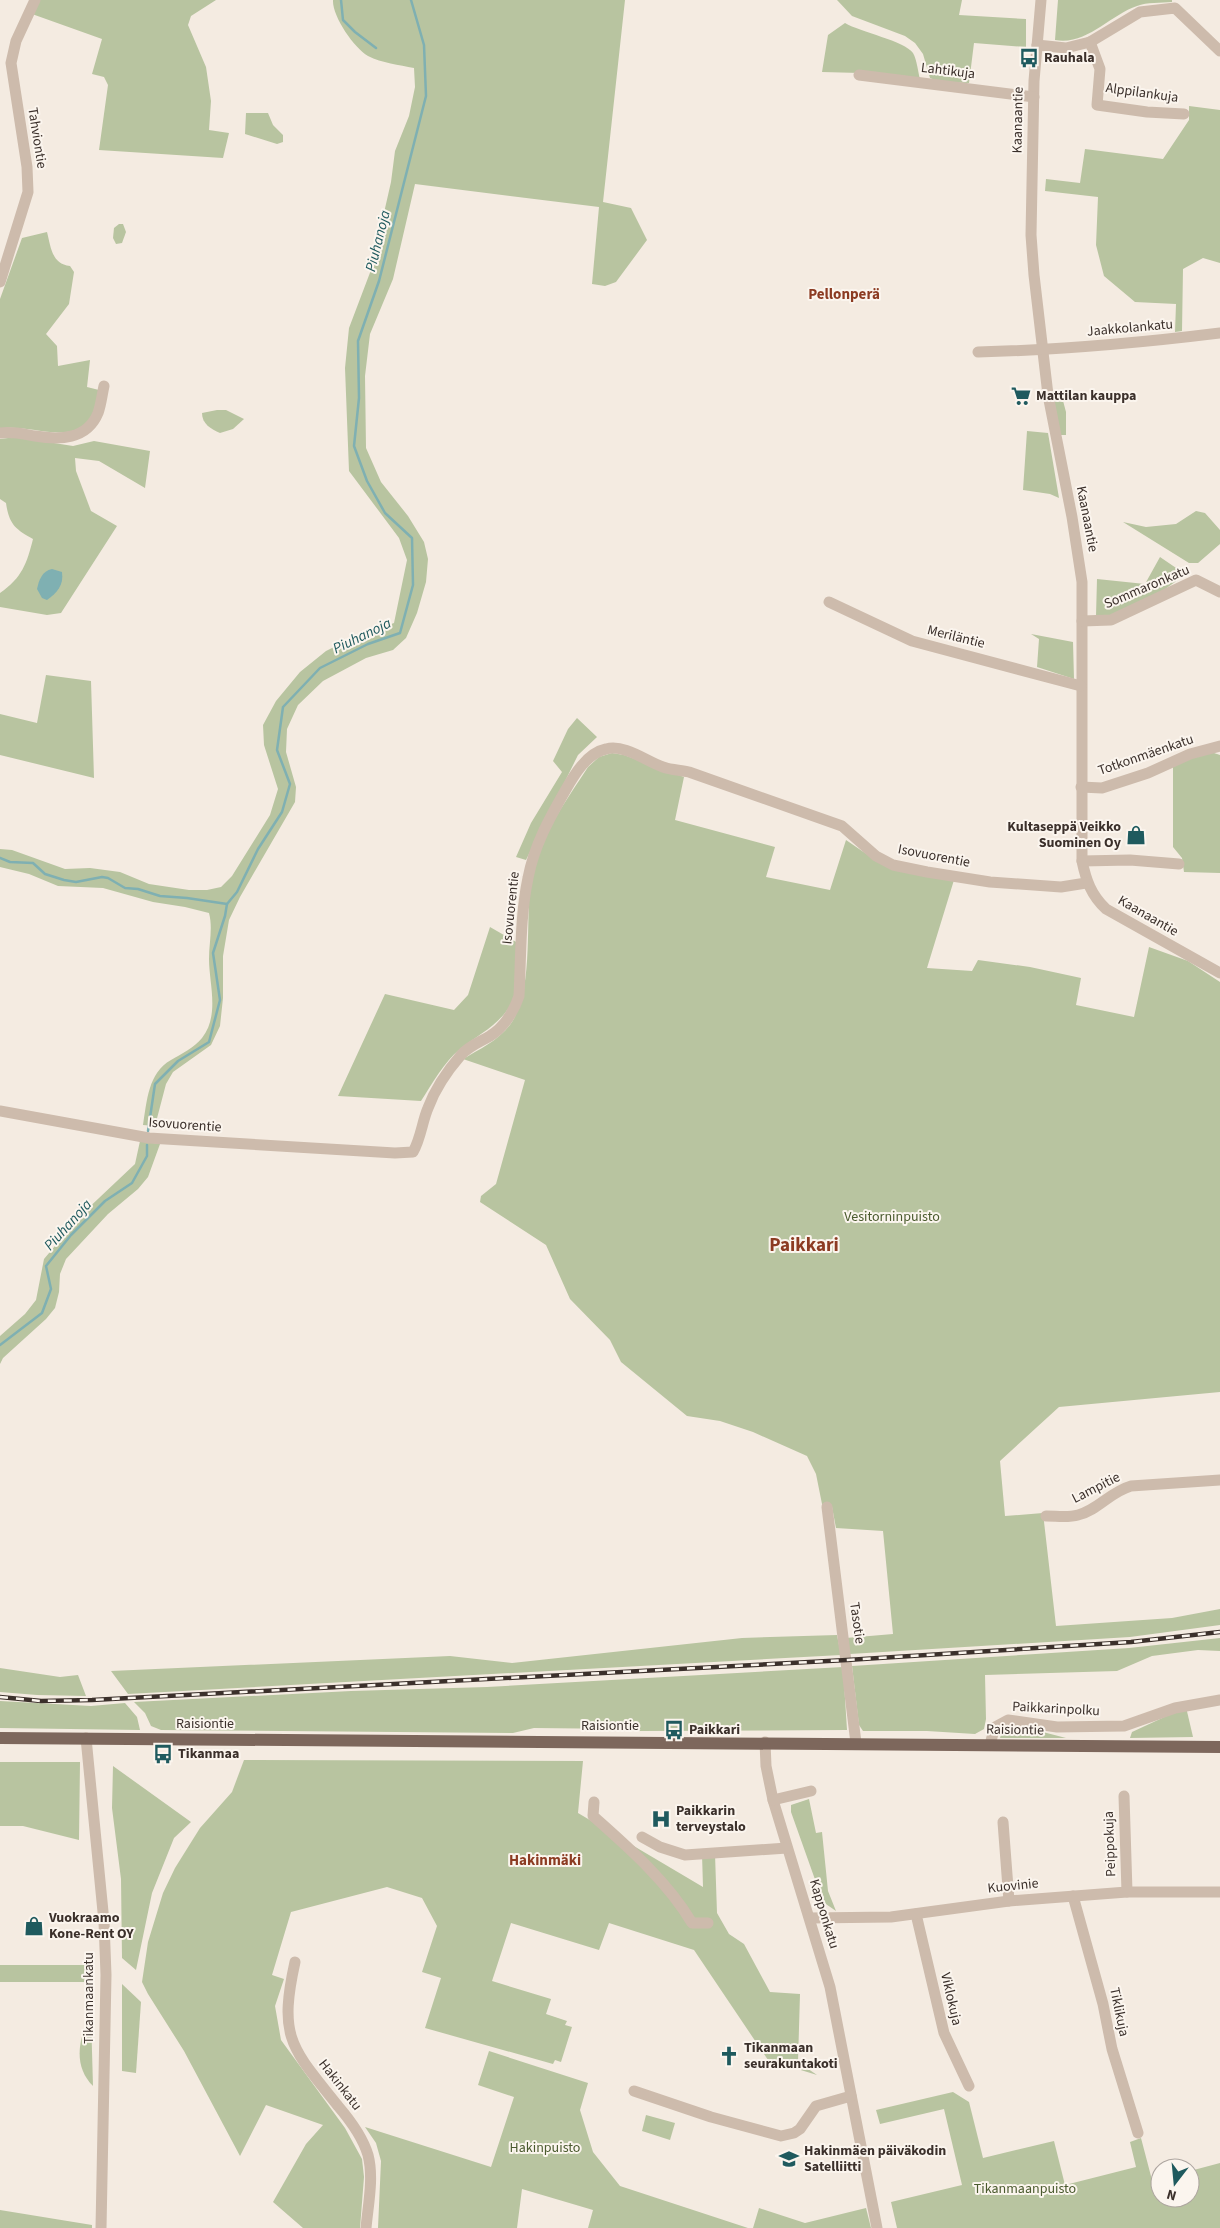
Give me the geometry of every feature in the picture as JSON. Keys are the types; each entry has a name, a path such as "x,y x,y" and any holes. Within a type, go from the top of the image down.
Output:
{"main road":[{"name":"Raisiontie","path":"0,1738 765,1742 1220,1747"}],"street":[{"name":"Tahviontie","path":"0,282 28,192 27,167 11,63 16,41 35,0"},
{"name":"Kaanaantie","path":"1041,0 1034,97 1032,235 1043,351 1057,444 1082,582 1081,787 1082,861 1086,883 1097,901 1119,918 1220,973"},
{"path":"1037,45 1066,48 1090,42 1140,12 1175,8 1220,51"},
{"name":"Alppilankuja","path":"1090,42 1100,69 1097,105 1147,112 1184,114"},
{"name":"Lahtikuja","path":"859,76 1034,97"},
{"name":"Jaakkolankatu","path":"978,352 1043,351 1112,346 1220,333"},
{"path":"0,433 11,432 45,438 74,436 84,431 98,413 104,386"},
{"name":"Sommaronkatu","path":"1082,621 1111,620 1196,580 1220,592"},
{"name":"Meriläntie","path":"830,602 912,641 1081,686"},
{"name":"Totkonmäenkatu","path":"1081,787 1102,788 1148,773 1190,754 1220,746"},
{"name":"Isovuorentie","path":"0,1111 149,1138 395,1153 413,1152 420,1138 428,1108 448,1071 466,1049 492,1035 515,1006 519,996 528,879 538,843 571,780 583,764 596,753 606,749 616,748 664,768 689,772 842,826 876,856 893,865 935,874 990,882 1061,887 1086,883"},
{"path":"1082,861 1130,860 1179,864"},
{"name":"Lampitie","path":"1046,1516 1069,1517 1080,1515 1119,1489 1131,1486 1220,1480"},
{"name":"Tasotie","path":"827,1507 856,1743"},
{"name":"Paikkarinpolku","path":"990,1744 995,1727 1008,1720 1057,1727 1124,1726 1175,1708 1220,1700"},
{"name":"Tikanmaankatu","path":"86,1738 104,1922 106,1975 102,2228"},
{"name":"Kapponkatu","path":"765,1742 766,1766 773,1800 830,1987 877,2228"},
{"path":"773,1800 811,1791"},
{"name":"Peippokuja","path":"1124,1796 1127,1892"},
{"path":"594,1802 593,1816 648,1868 685,1910 692,1923 708,1923"},
{"path":"1002,1822 1009,1901"},
{"path":"642,1837 660,1848 685,1855 787,1848"},
{"name":"Kuovinie","path":"810,1918 869,1918 916,1914 1009,1901 1127,1892 1220,1892"},
{"name":"Tiklikuja","path":"1073,1896 1103,2004 1112,2049 1138,2133"},
{"name":"Viklokuja","path":"916,1914 944,2033 969,2086"},
{"name":"Hakinkatu","path":"295,1962 287,2008 291,2040 302,2061 348,2118 366,2151 370,2182 366,2228"},
{"path":"634,2091 711,2117 781,2136 794,2133 800,2129 816,2106 851,2096"}],"green space":[{"path":"39,0 216,0 191,16 188,25 206,67 211,101 209,130 229,133 223,158 99,150 108,85 104,77 92,74 102,39 32,14"},
{"path":"333,0 625,0 603,202 631,208 647,240 616,282 605,286 592,284 599,207 415,184 393,279 370,334 365,376 366,448 381,482 408,516 424,542 428,559 426,582 417,613 406,638 393,650 366,658 323,681 298,705 287,729 286,752 296,787 295,802 240,897 229,920 223,956 223,998 220,1026 211,1045 173,1072 166,1084 155,1126 143,1125 150,1088 157,1072 171,1060 199,1042 211,1019 212,999 209,959 211,930 209,913 153,902 103,888 58,886 29,874 0,867 0,849 12,850 65,869 90,868 120,872 149,884 189,890 207,890 221,887 232,876 270,815 278,789 264,745 263,725 276,701 300,672 326,651 352,638 394,623 407,560 399,538 349,471 345,368 349,328 371,270 391,182 395,151 409,116 415,87 414,68 391,64 362,52 340,23"},
{"path":"837,0 962,0 959,15 1026,19 1026,47 974,43 969,83 940,82 930,78 923,54 915,43 905,36 852,16"},
{"path":"1058,0 1172,0 1172,2 1150,3 1137,6 1127,10 1098,29 1066,41 1055,40"},
{"path":"845,23 908,49 913,53 920,79 860,73 822,72 828,35"},
{"path":"1189,106 1220,110 1220,263 1203,258 1183,269 1182,331 1175,332 1176,304 1135,302 1104,276 1096,245 1098,197 1045,191 1046,179 1080,183 1085,149 1163,159 1189,120"},
{"path":"246,113 268,113 273,125 283,135 283,142 277,144 245,134"},
{"path":"119,224 123,224 126,232 122,243 116,244 113,238 114,228"},
{"path":"47,232 51,249 56,259 64,265 70,266 74,272 69,304 46,334 57,346 58,366 90,360 87,387 99,390 95,407 92,416 84,425 74,431 49,432 11,428 0,429 0,299 22,238"},
{"path":"1048,395 1062,397 1066,412 1066,435 1055,435"},
{"path":"226,410 244,419 233,429 220,433 208,426 202,417 202,413"},
{"path":"1027,431 1048,433 1059,498 1050,494 1023,490"},
{"path":"16,437 73,446 94,441 150,451 145,488 99,461 75,458 76,471 91,511 117,526 61,613 47,615 0,607 0,593 19,576 33,539 14,525 9,516 6,503 0,499 0,439"},
{"path":"1196,511 1205,513 1220,530 1220,544 1198,563 1189,563 1123,522 1146,527 1176,524"},
{"path":"1160,557 1182,572 1179,579 1164,590 1113,616 1096,616 1097,579 1145,584"},
{"path":"1031,634 1073,642 1074,679 1037,667 1039,639"},
{"path":"46,675 91,681 94,778 0,755 0,714 37,723"},
{"path":"577,718 597,737 578,755 526,860 516,857 531,823 562,772 553,761 568,729"},
{"path":"1205,750 1220,755 1220,873 1184,872 1182,858 1173,847 1173,767"},
{"name":"Vesitorninpuisto","path":"612,753 624,755 684,777 675,820 775,847 766,877 830,890 846,840 865,853 954,880 927,968 972,971 978,960 1030,967 1081,978 1076,1005 1134,1017 1149,947 1188,961 1220,982 1220,1392 1059,1407 1000,1461 1005,1516 1043,1513 1056,1626 1172,1618 1220,1609 1220,1625 1130,1637 850,1654 846,1638 893,1634 883,1531 836,1528 832,1507 823,1509 816,1474 807,1456 753,1432 720,1421 687,1416 621,1362 610,1340 570,1299 546,1245 480,1202 481,1196 496,1184 525,1080 463,1059 483,1048 502,1034 512,1022 519,1008 528,953 531,879 540,849 562,807 588,767 599,757"},
{"path":"490,927 518,943 515,995 503,1016 490,1028 454,1054 421,1101 338,1096 385,994 454,1010 468,995"},
{"path":"140,1141 160,1144 148,1177 138,1189 108,1214 66,1259 60,1274 59,1292 55,1308 46,1319 3,1358 0,1364 0,1336 25,1314 36,1300 44,1259 81,1215 135,1164"},
{"path":"837,1635 841,1655 128,1694 111,1671 450,1656 512,1663 742,1638"},
{"path":"1220,1638 1220,1651 1198,1650 1152,1656 1117,1671 985,1675 986,1719 984,1729 975,1734 927,1731 863,1731 859,1725 852,1666 1129,1648"},
{"path":"843,1667 847,1730 640,1731 626,1729 534,1728 513,1733 161,1730 151,1726 145,1713 134,1702 351,1691 487,1687"},
{"path":"0,1668 60,1677 78,1675 86,1696 0,1692"},
{"path":"0,1701 91,1706 125,1703 137,1717 140,1730 0,1728"},
{"path":"1186,1707 1193,1737 1130,1738 1132,1732"},
{"path":"1018,1728 1066,1738 1000,1738 1002,1731"},
{"path":"244,1760 583,1761 578,1813 703,1887 702,1854 715,1854 717,1913 729,1934 744,1944 770,1992 800,1994 798,2062 817,2075 768,2060 694,1950 609,1923 599,1950 511,1923 492,1981 551,1999 546,2014 567,2021 565,2025 572,2027 561,2062 555,2060 553,2064 425,2028 441,1978 422,1972 437,1926 422,1898 387,1887 291,1912 272,1975 284,1979 275,2006 281,2040 345,2128 362,2159 364,2177 360,2228 303,2228 273,2202 306,2144 323,2125 266,2105 240,2156 184,2051 142,1982 148,1942 163,1893 175,1868 200,1828 232,1792"},
{"path":"0,1762 80,1762 79,1840 23,1826 0,1826"},
{"path":"113,1766 191,1822 174,1838 152,1893 136,1970 122,1958 121,1879 112,1808"},
{"path":"809,1799 816,1833 822,1832 828,1891 836,1911 823,1902 791,1812 791,1805"},
{"path":"0,1965 93,1965 93,1982 0,1982"},
{"path":"122,1984 141,2002 136,2073 122,2071"},
{"path":"91,2016 93,2086 82,2070 80,2061 83,2033"},
{"name":"Hakinpuisto","path":"489,2051 588,2083 580,2110 593,2152 620,2186 748,2228 588,2228 593,2210 522,2189 517,2228 378,2228 381,2161 376,2143 365,2127 491,2167 514,2097 478,2085"},
{"name":"Tikanmaanpuisto","path":"953,2092 969,2102 983,2158 1054,2141 1065,2185 1136,2167 1130,2142 1141,2138 1150,2172 1150,2208 1200,2208 1200,2168 1220,2163 1220,2228 897,2228 891,2202 962,2185 944,2109 880,2124 876,2110"},
{"path":"646,2115 675,2123 670,2140 642,2131"},
{"path":"759,2208 805,2223 866,2208 871,2228 753,2228"},
{"path":"0,2210 92,2225 92,2228 0,2228"}],"water":[{"path":"52,569 62,572 62,581 57,591 47,600 42,598 37,589 43,574"}],"waterway":[{"path":"341,0 343,20 376,48"},
{"name":"Piuhanoja","path":"148,1131 155,1084 178,1061 209,1042 220,1000 213,953 227,904 237,892 258,849 282,812 290,784 277,750 283,707 320,668 368,644 400,633 413,585 412,538 385,513 367,481 354,446 359,398 358,341 379,281 426,96 424,45 411,0"},
{"path":"0,858 10,862 33,863 45,874 64,880 76,882 102,877 108,878 125,888 138,889 160,896 227,904"},
{"name":"Piuhanoja","path":"0,1345 42,1313 51,1289 46,1266 71,1235 105,1201 132,1183 147,1156 147,1145"}],"railway":[{"path":"0,1697 41,1701 92,1700 847,1660 1131,1642 1220,1632"}],"place":[{"name":"Rauhala","path":"1029,58"},
{"name":"Mattilan kauppa","path":"1021,396"},
{"name":"Kultaseppä Veikko Suominen Oy","path":"1136,835"},
{"name":"Paikkari","path":"674,1730"},
{"name":"Tikanmaa","path":"163,1754"},
{"name":"Paikkarin terveystalo","path":"661,1819"},
{"name":"Vuokraamo Kone-Rent OY","path":"34,1926"},
{"name":"Tikanmaan seurakuntakoti","path":"729,2056"},
{"name":"Hakinmäen päiväkodin Satelliitti","path":"789,2159"}],"district":[{"name":"Pellonperä","path":"844,294"},
{"name":"Paikkari","path":"804,1245"},
{"name":"Hakinmäki","path":"545,1860"}]}
